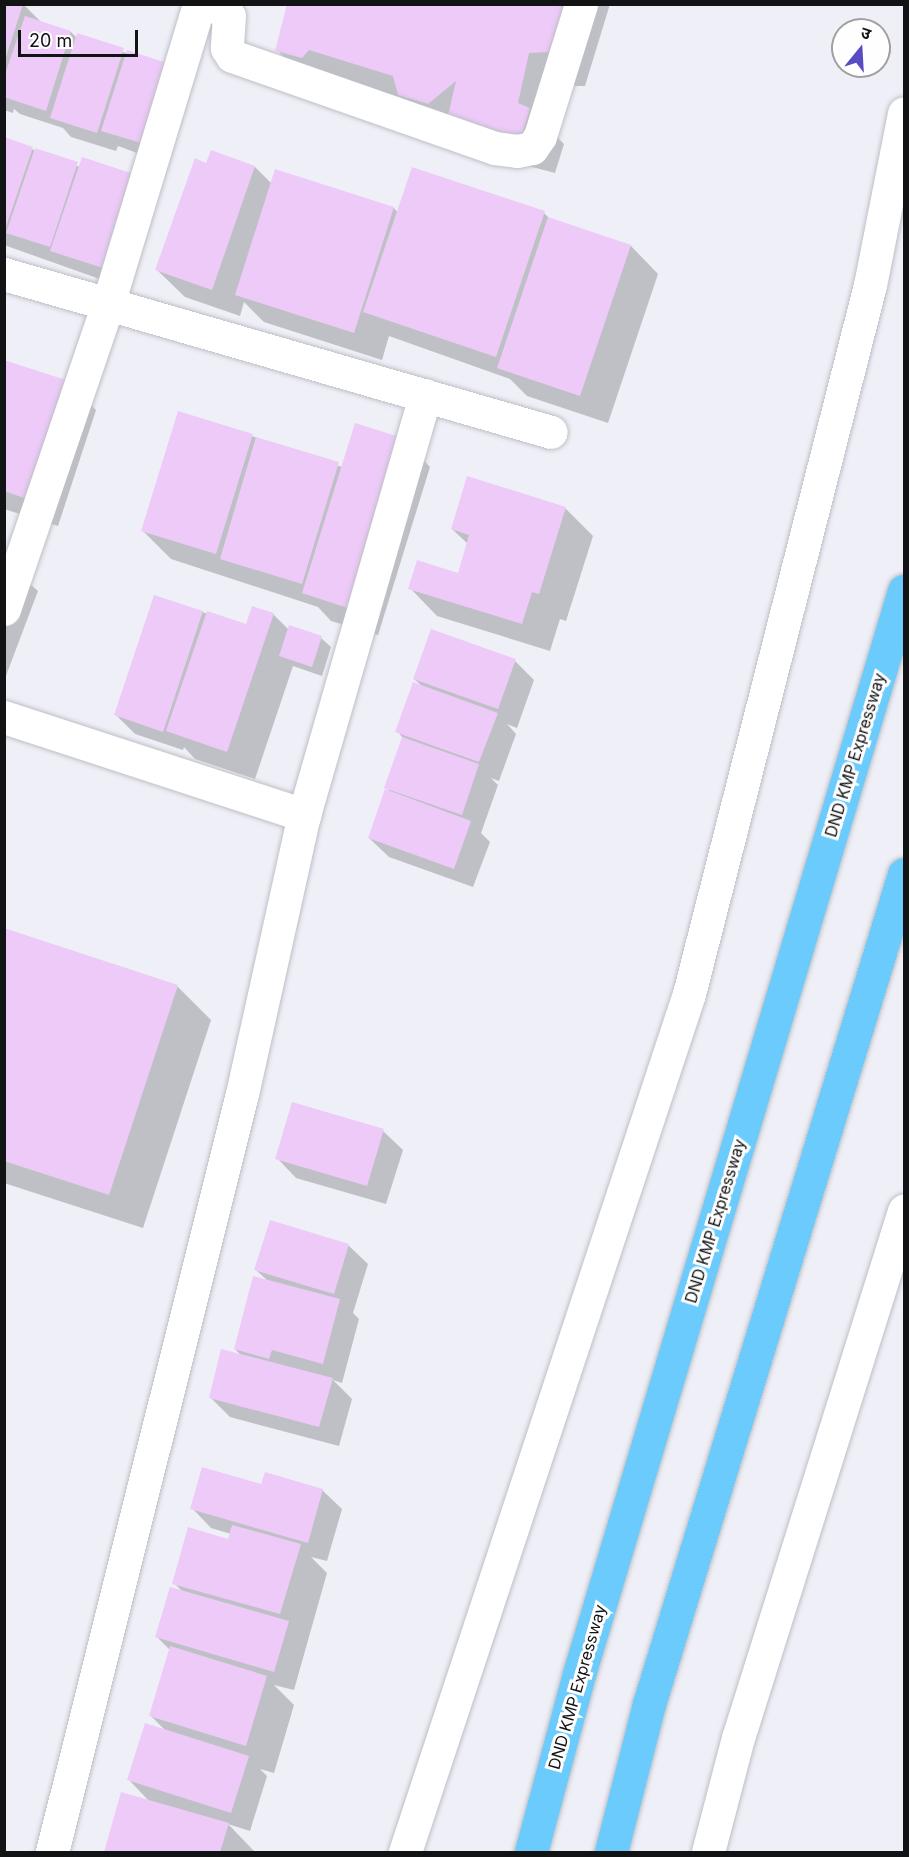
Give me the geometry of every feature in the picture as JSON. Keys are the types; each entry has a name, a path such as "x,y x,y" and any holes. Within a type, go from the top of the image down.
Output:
{"highway":[{"name":"DND KMP Expressway","path":"531,1852 582,1662 904,591"},
{"path":"611,1852 649,1704 904,874"}],"street":[{"path":"4,609 108,304 199,4"},
{"path":"214,4 229,16 228,48 232,56 494,148 517,152 531,148 540,136 580,4"},
{"path":"405,1852 689,994 870,285 904,113"},
{"path":"4,274 551,432"},
{"path":"52,1852 242,1094 304,815 425,395"},
{"path":"4,717 304,815"},
{"path":"708,1852 738,1738 904,1212"}],"building":[{"path":"4,4 23,4 5,60 4,60"},
{"path":"287,4 566,4 551,52 529,53 518,103 530,108 521,139 447,120 456,81 428,104 398,95 393,76 309,50 302,58 275,51"},
{"path":"25,16 71,31 46,111 4,97 4,77"},
{"path":"77,33 124,48 97,133 50,118"},
{"path":"127,50 173,65 148,145 101,131"},
{"path":"4,137 33,147 5,230 4,230"},
{"path":"35,148 78,162 50,247 6,233"},
{"path":"211,150 255,166 212,290 155,270 195,158 206,163"},
{"path":"82,157 137,175 106,269 50,251"},
{"path":"412,167 545,211 496,357 363,312"},
{"path":"275,169 394,207 354,333 235,295"},
{"path":"548,217 631,245 580,396 497,368"},
{"path":"4,360 69,381 30,500 4,491"},
{"path":"178,411 253,434 216,554 141,531"},
{"path":"355,423 403,438 351,609 302,593"},
{"path":"256,437 339,462 302,584 220,559"},
{"path":"467,476 566,507 539,594 532,592 522,624 408,589 417,560 458,573 469,535 451,529"},
{"path":"154,595 203,611 163,732 114,715"},
{"path":"252,606 274,613 227,752 166,731 207,611 246,624"},
{"path":"289,625 322,636 312,667 279,656"},
{"path":"431,629 516,659 498,709 413,679"},
{"path":"413,682 498,713 479,762 395,732"},
{"path":"402,737 479,764 462,815 384,788"},
{"path":"385,789 471,821 454,869 368,838"},
{"path":"4,928 178,985 109,1195 4,1161"},
{"path":"292,1102 384,1129 367,1186 275,1159"},
{"path":"270,1220 349,1244 334,1294 254,1270"},
{"path":"253,1276 340,1299 323,1364 272,1350 269,1359 234,1349"},
{"path":"221,1349 333,1378 319,1427 209,1398"},
{"path":"202,1467 261,1484 265,1472 323,1489 308,1543 190,1509"},
{"path":"232,1525 301,1544 280,1614 172,1584 188,1527 228,1539"},
{"path":"170,1587 289,1621 274,1672 155,1637"},
{"path":"170,1646 267,1676 246,1746 149,1716"},
{"path":"145,1723 249,1756 231,1813 127,1780"},
{"path":"121,1792 229,1823 220,1852 104,1852"}]}
